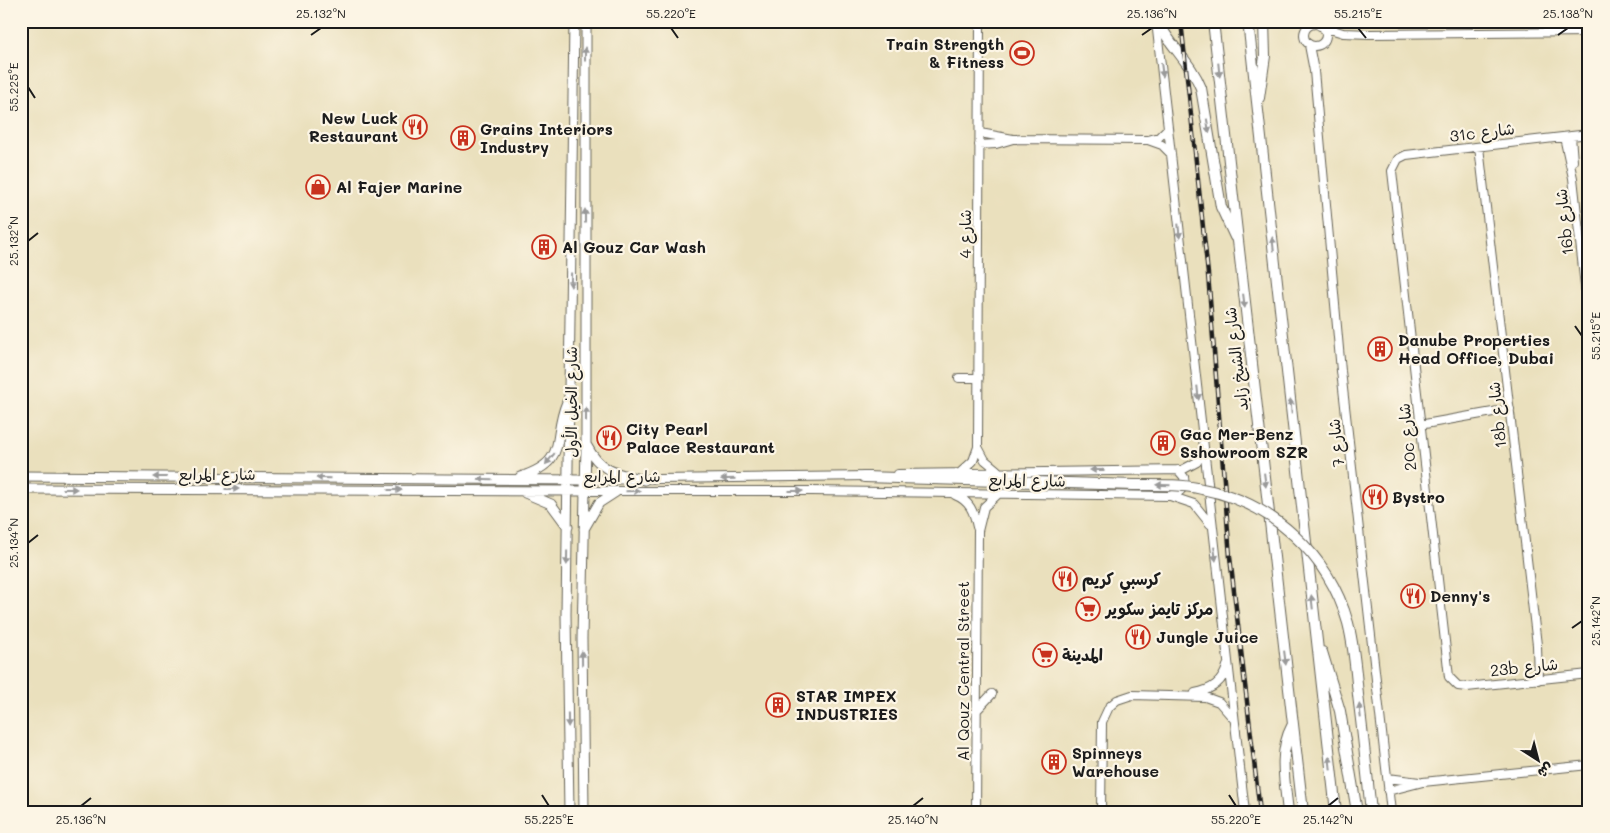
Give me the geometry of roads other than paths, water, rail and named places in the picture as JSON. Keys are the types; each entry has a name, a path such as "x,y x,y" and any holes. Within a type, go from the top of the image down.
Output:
{"highway":[{"path":"1157,21 1168,40 1190,66 1201,88 1221,207 1237,238"},
{"name":"شارع الشيخ زايد","path":"1213,21 1303,812"},
{"path":"1248,21 1336,812"},
{"path":"1257,104 1264,68 1264,21"},
{"path":"864,477 1188,486 1216,492 1242,501 1267,514 1290,531 1318,562 1339,598 1351,638 1372,812"},
{"path":"1317,640 1337,696 1357,812"},
{"path":"1288,812 1284,755 1286,740 1293,725"}],"main road":[{"name":"شارع الخيل الأول","path":"569,812 566,614 574,21"},
{"name":"شارع الخيل الأول","path":"584,812 583,532 586,443 586,21"},
{"path":"511,480 537,471 552,458 557,447 562,418 569,397"},
{"path":"586,443 595,460 604,468 644,480"},
{"name":"شارع المرابع","path":"21,476 585,480"},
{"name":"شارع المرابع","path":"21,488 584,492"},
{"path":"521,491 551,504 568,527"},
{"path":"583,532 599,504 616,492"}],"street":[{"name":"شارع 4","path":"978,447 980,21"},
{"path":"1157,21 1245,812"},
{"path":"1318,24 1325,31 1323,43"},
{"path":"1343,34 1316,47 1309,45 1304,40 1305,26 1318,24 1343,34 1589,32"},
{"name":"شارع 7","path":"1314,71 1323,43"},
{"name":"شارع 7","path":"1309,45 1314,71 1341,371 1391,812"},
{"path":"980,133 1013,139 1148,140 1159,137 1168,128"},
{"name":"31c شارع","path":"1392,175 1395,162 1406,155 1589,134"},
{"name":"16b شارع","path":"1568,136 1589,323"},
{"path":"979,145 996,144 1013,139"},
{"path":"1148,140 1162,145 1171,155"},
{"name":"18b شارع","path":"1482,146 1541,680"},
{"name":"20c شارع","path":"1392,175 1447,673 1454,683 1463,687"},
{"path":"959,378 979,378"},
{"path":"1419,421 1511,412"},
{"path":"978,447 988,465 998,471"},
{"path":"961,472 973,461 978,447"},
{"path":"1170,496 1179,492 1184,486 1184,477 1178,470 1194,465 1204,447"},
{"name":"شارع المرابع","path":"585,480 864,477 998,471 1178,470"},
{"name":"شارع المرابع","path":"584,492 812,490 950,494 1170,496 1194,504 1212,525"},
{"name":"Al Qouz Central Street","path":"950,494 964,499 971,507 978,531"},
{"name":"Al Qouz Central Street","path":"976,812 978,531 984,507 999,494"},
{"path":"1188,695 1209,690 1218,684 1226,672 1228,661"},
{"name":"23b شارع","path":"1463,687 1589,674"},
{"path":"976,711 992,694"},
{"path":"1101,812 1102,722 1109,707 1117,700 1132,695 1188,695 1204,697 1219,702 1234,719"},
{"path":"1388,791 1423,782 1589,765"},
{"path":"1388,778 1423,782"}],"railway":[{"path":"1181,21 1208,274 1230,557 1260,812"}],"place":[{"name":"Train Strength & Fitness","path":"1022,53"},
{"name":"New Luck Restaurant","path":"415,127"},
{"name":"Grains Interiors Industry","path":"463,138"},
{"name":"Al Fajer Marine","path":"318,187"},
{"name":"Al Gouz Car Wash","path":"544,247"},
{"name":"Danube Properties Head Office, Dubai","path":"1380,349"},
{"name":"City Pearl Palace Restaurant","path":"609,438"},
{"name":"Gac Mer-Benz Sshowroom SZR","path":"1163,443"},
{"name":"Bystro","path":"1375,497"},
{"name":"كرسبي كريم","path":"1065,579"},
{"name":"Denny's","path":"1413,596"},
{"name":"مركز تايمز سكوير","path":"1088,609"},
{"name":"Jungle Juice","path":"1138,637"},
{"name":"المدينة","path":"1045,655"},
{"name":"STAR IMPEX INDUSTRIES","path":"778,705"},
{"name":"Spinneys Warehouse","path":"1054,762"}]}
